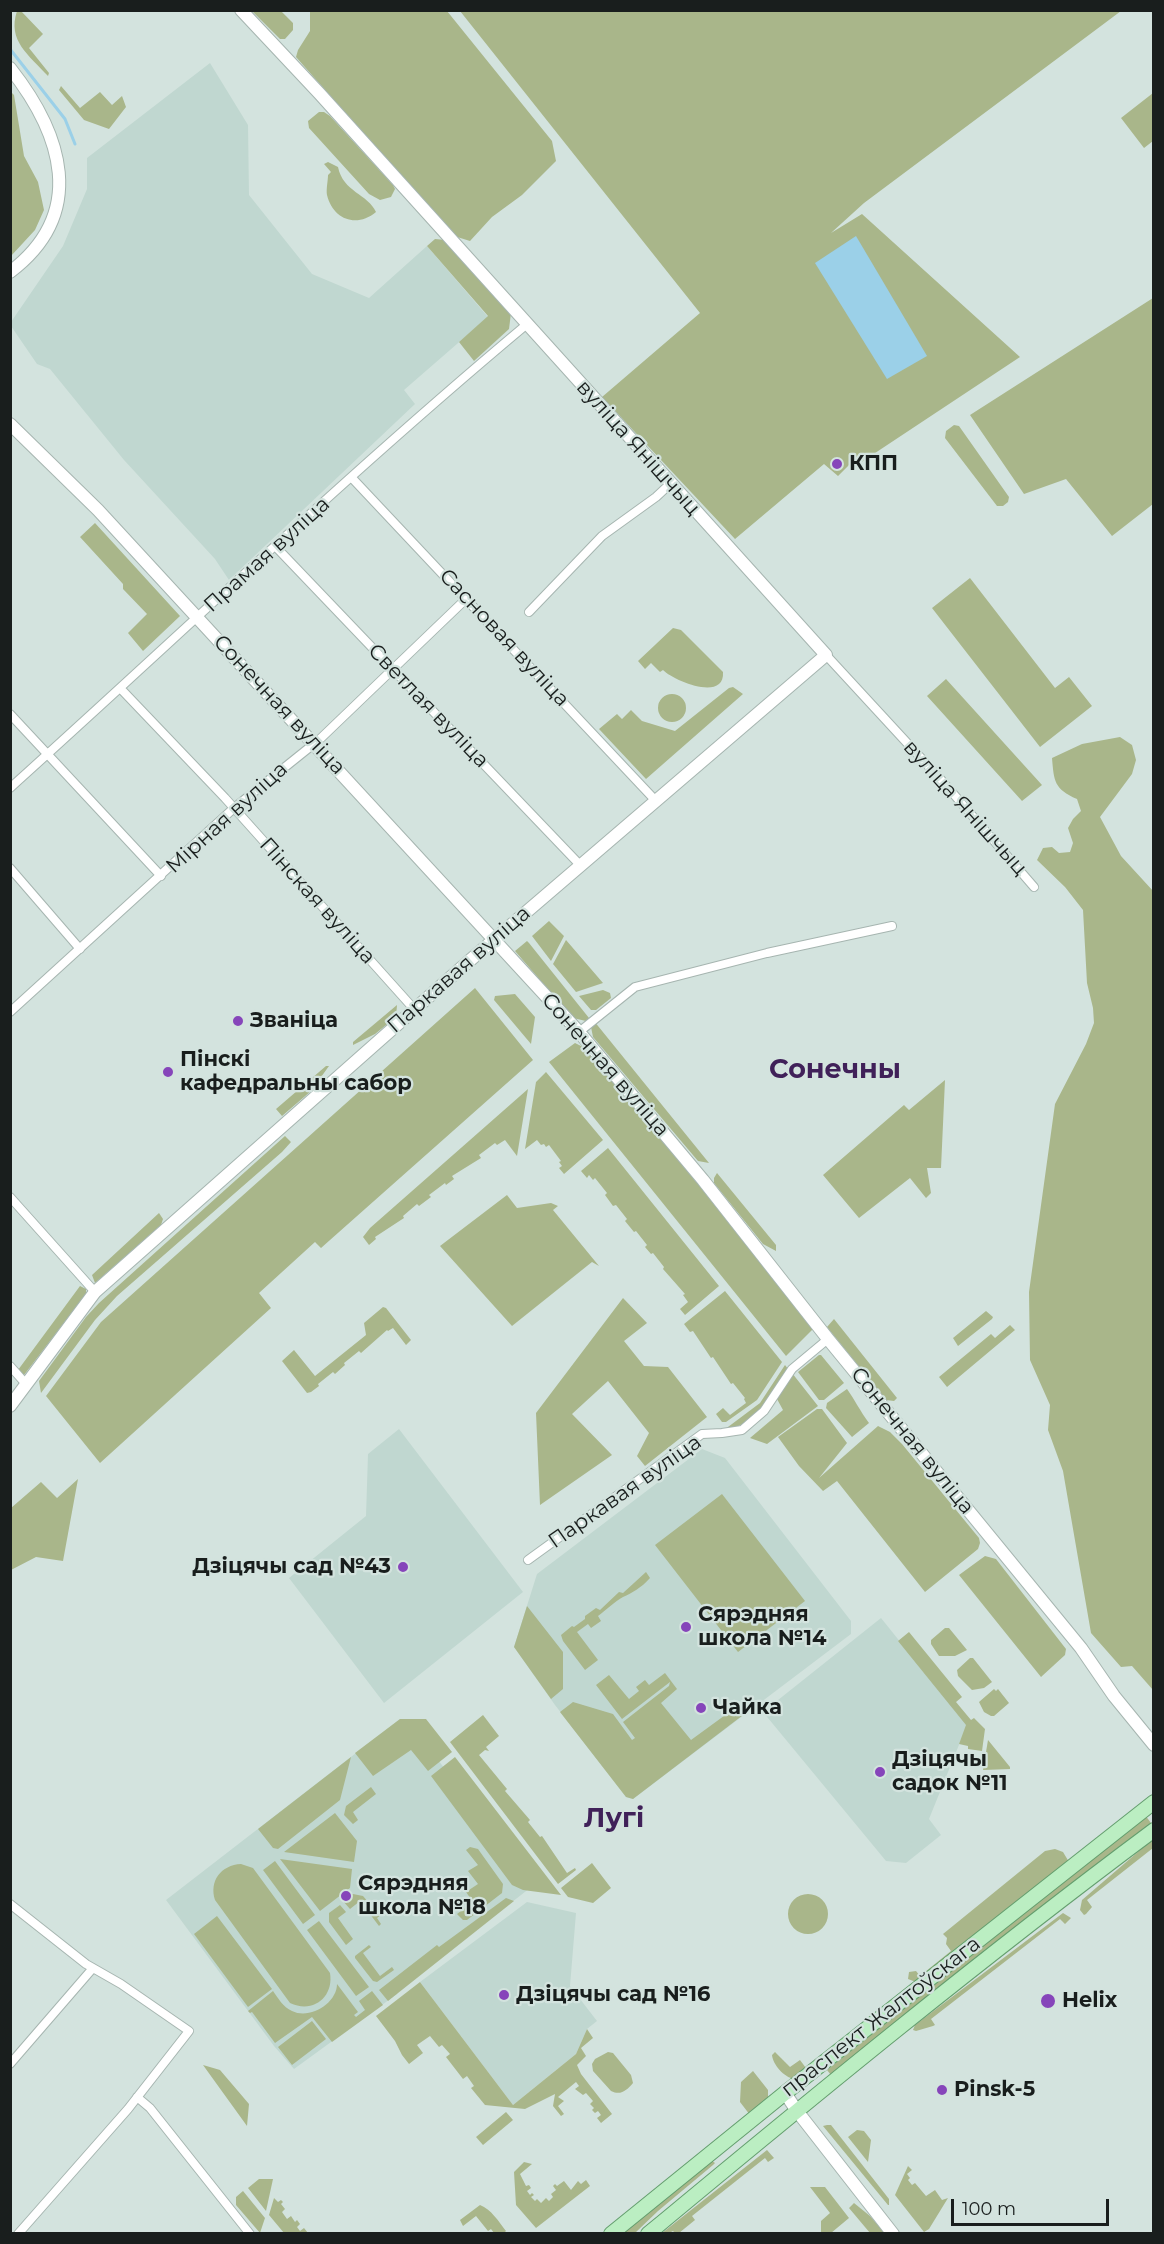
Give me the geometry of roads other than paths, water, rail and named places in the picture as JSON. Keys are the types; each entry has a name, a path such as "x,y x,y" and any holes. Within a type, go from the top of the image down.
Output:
{"main road":[{"name":"праспект Жалтоўскага","path":"611,2234 785,2093 1154,1802"},
{"name":"праспект Жалтоўскага","path":"648,2234 1064,1897 1154,1830"},
{"path":"708,2155 716,2157 721,2162 720,2170 712,2181"}],"street":[{"name":"вуліца Янішчыц","path":"241,10 319,93 670,484 944,783 1034,887"},
{"path":"10,68 39,109 55,148 60,178 57,207 48,231 31,254 10,272"},
{"name":"Прамая вуліца","path":"10,788 275,546 526,325"},
{"name":"Сонечная вуліца","path":"10,424 98,510 579,1032 703,1180 828,1339 1081,1648 1114,1696 1154,1745"},
{"name":"Сасновая вуліца","path":"352,478 655,800"},
{"path":"529,612 602,536 656,498 670,484"},
{"name":"Светлая вуліца","path":"275,546 580,866"},
{"name":"Мірная вуліца","path":"10,1012 234,808 320,739 467,598"},
{"name":"Паркавая вуліца","path":"10,1406 96,1292 493,940 826,655"},
{"name":"Пінская вуліца","path":"120,688 234,808 414,1009"},
{"path":"10,714 161,876"},
{"path":"10,868 80,949"},
{"path":"579,1032 635,987 767,953 892,926"},
{"path":"10,1197 96,1292"},
{"name":"Паркавая вуліца","path":"528,1560 702,1434 742,1430 764,1411 792,1369 828,1339"},
{"path":"10,1366 26,1384"},
{"path":"10,1904 63,1947 143,1998 189,2031 137,2097 18,2234"},
{"path":"10,2064 93,1968"},
{"path":"785,2093 893,2234"},
{"path":"137,2097 150,2108 250,2234"}],"water":[{"path":"856,236 927,356 887,379 815,263"}],"waterway":[{"path":"10,49 65,119 75,144"}],"place":[{"name":"КПП","path":"837,464"},
{"name":"Званіца","path":"238,1021"},
{"name":"Пінскі кафедральны сабор","path":"168,1072"},
{"name":"Дзіцячы сад №43","path":"403,1567"},
{"name":"Сярэдняя школа №14","path":"686,1627"},
{"name":"Чайка","path":"701,1708"},
{"name":"Дзіцячы садок №11","path":"880,1772"},
{"name":"Сярэдняя школа №18","path":"346,1896"},
{"name":"Дзіцячы сад №16","path":"504,1995"},
{"name":"Helix","path":"1048,2001"},
{"name":"Pinsk-5","path":"942,2090"}],"district":[{"name":"Сонечны","path":"835,1070"},
{"name":"Лугі","path":"614,1819"}]}
